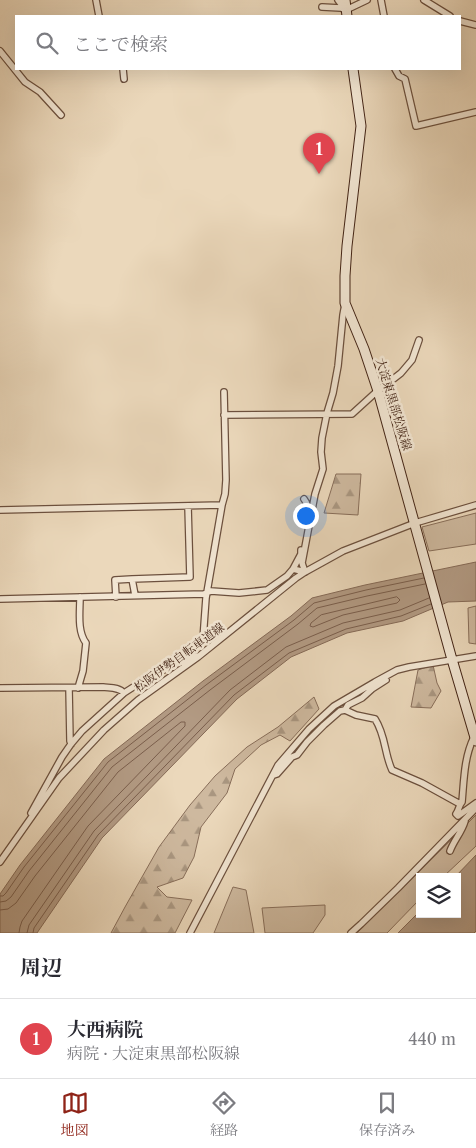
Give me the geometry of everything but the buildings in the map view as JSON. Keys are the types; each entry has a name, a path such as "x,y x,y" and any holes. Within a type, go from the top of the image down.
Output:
{"main road":[{"path":"345,0 347,13"},
{"name":"大淀東黒部松阪線","path":"353,70 361,126 347,246 346,303 378,391 475,739"}],"street":[{"path":"96,0 99,15"},
{"path":"338,0 347,13"},
{"path":"347,13 367,0"},
{"path":"381,0 384,15"},
{"path":"424,0 448,15"},
{"path":"322,7 341,8 347,13"},
{"path":"461,21 476,26"},
{"path":"0,51 15,70"},
{"path":"15,70 25,82 40,92 61,115"},
{"path":"123,70 124,79"},
{"path":"396,70 399,76 405,79 416,126 476,112"},
{"path":"305,572 302,563 314,494 322,469 322,438 333,393 342,315 346,303"},
{"path":"224,415 352,414 401,374 412,360 419,340"},
{"path":"152,675 203,640 207,593 225,494 224,392"},
{"path":"304,499 308,507 307,516 309,520"},
{"path":"0,510 222,505"},
{"name":"松阪伊勢自転車道線","path":"0,862 59,778 104,730 148,692 198,657 305,572 343,552 476,505"},
{"path":"116,597 114,580 190,577 188,506"},
{"path":"0,599 204,594 211,591 239,593 267,590 287,576 293,569 301,554 306,521 309,520"},
{"path":"293,569 305,572"},
{"path":"132,580 135,595"},
{"path":"78,688 83,671 86,643 82,637 81,630 80,597"},
{"path":"31,817 32,811 62,757 82,731 124,694 152,675 195,656 198,657"},
{"path":"190,933 278,765 309,729 334,706 392,674 409,667 452,658 476,656"},
{"path":"345,710 348,705 362,698 392,674"},
{"path":"0,688 113,688 122,691 124,694"},
{"path":"69,688 71,744"},
{"path":"273,775 277,774 292,757 297,755 324,725 340,711 345,710 356,715 375,719 383,734 392,770 422,783 460,804"},
{"path":"475,739 471,744 465,766 462,802 456,814 458,816 476,803"},
{"path":"351,933 476,808"},
{"path":"450,851 465,821"}],"green space":[{"path":"336,474 361,474 358,515 324,513"},
{"path":"476,513 476,544 429,551 422,527"},
{"path":"476,606 476,644 469,643 468,608"},
{"path":"433,665 441,691 431,708 411,707 418,670"},
{"path":"314,697 319,709 290,741 280,735 261,745 235,769 227,793 201,827 194,857 183,878 157,887 167,897 192,900 175,933 111,933 159,847 190,805 215,776 247,747 278,727"},
{"path":"476,815 476,846 447,873 418,873"},
{"path":"416,874 416,903 387,933 357,933"},
{"path":"233,887 246,890 254,933 214,933"},
{"path":"325,905 325,915 313,933 265,933 262,908"}],"water":[{"path":"476,562 476,601 448,602 403,621 347,633 291,657 237,699 102,838 37,933 0,933 0,894 20,865 104,759 203,681 291,616 312,598"},
{"path":"476,855 476,931 474,933 398,933 416,915 416,918 461,918 461,873 459,873"}],"place":[{"name":"大西病院","path":"319,174"}]}
